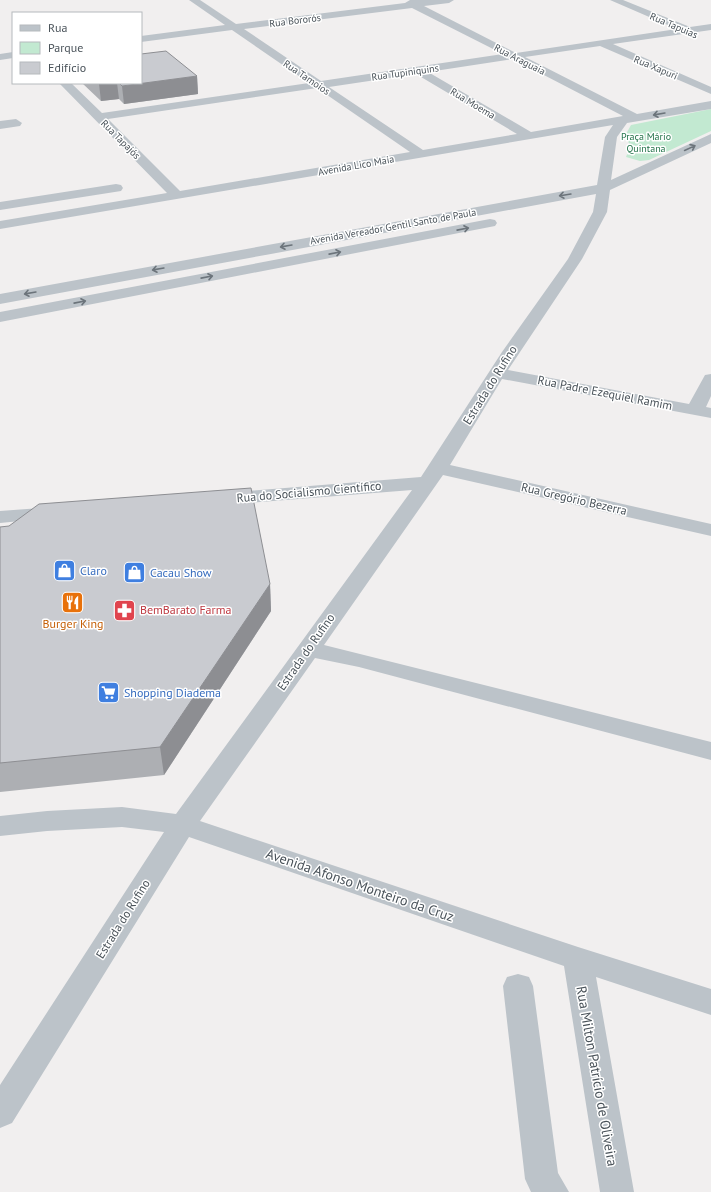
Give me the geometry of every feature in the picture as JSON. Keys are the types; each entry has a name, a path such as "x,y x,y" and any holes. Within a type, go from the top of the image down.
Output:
{"street":[{"name":"Rua Tamoios","path":"194,0 421,154"},
{"name":"Rua Bororós","path":"142,39 408,2 449,0"},
{"name":"Rua Tapuias","path":"615,0 705,38"},
{"name":"Rua Araguaia","path":"408,2 513,56 629,119"},
{"name":"Rua Tupiniquins","path":"99,117 711,27"},
{"name":"Rua Xapuri","path":"600,43 711,91"},
{"path":"0,57 12,55"},
{"name":"Rua Moema","path":"418,70 528,135"},
{"name":"Rua Tapajós","path":"66,84 177,195"},
{"name":"Avenida Lico Maia","path":"0,225 711,105"},
{"name":"Estrada do Rufino","path":"0,1113 183,825 432,475 510,352 574,259 600,212 603,195 617,160 611,137 629,119"},
{"path":"0,126 16,123"},
{"path":"554,131 589,130 611,137"},
{"path":"603,195 652,166 711,138"},
{"path":"617,160 652,166"},
{"path":"0,206 116,188"},
{"name":"Avenida Vereador Gentil Santo de Paula","path":"0,298 532,200 603,195"},
{"name":"Avenida Vereador Gentil Santo de Paula","path":"0,317 550,212 603,195"},
{"path":"532,200 550,212"},
{"name":"Avenida Vereador Gentil Santo de Paula","path":"253,252 257,261 275,264"},
{"path":"222,257 231,261 234,265 230,273"},
{"name":"Rua Padre Ezequiel Ramim","path":"498,373 703,411"},
{"path":"703,411 711,379"},
{"name":"Rua do Socialismo Científico","path":"205,500 432,475"},
{"name":"Rua Gregório Bezerra","path":"432,475 711,530"},
{"path":"0,517 71,511"},
{"path":"308,649 359,660 711,751"},
{"name":"Avenida Afonso Monteiro da Cruz","path":"0,826 46,821 122,817 183,825 578,959 711,1002"},
{"name":"Rua Milton Patrício de Oliveira","path":"578,959 617,1192"},
{"path":"518,986 546,1188"}],"green space":[{"name":"Praça Mário Quintana","path":"711,109 711,131 649,160 640,161 626,157 630,147 626,134 631,125"}],"building":[{"path":"166,51 197,76 142,83 142,54"},
{"path":"120,84 137,84 122,86"},
{"name":"Shopping Diadema","path":"251,488 270,584 160,747 0,763 0,527 9,526 39,504"}],"place":[{"name":"Claro","path":"64,571"},
{"name":"Cacau Show","path":"135,573"},
{"name":"Burger King","path":"73,603"},
{"name":"BemBarato Farma","path":"125,610"},
{"name":"Shopping Diadema","path":"109,693"}]}
